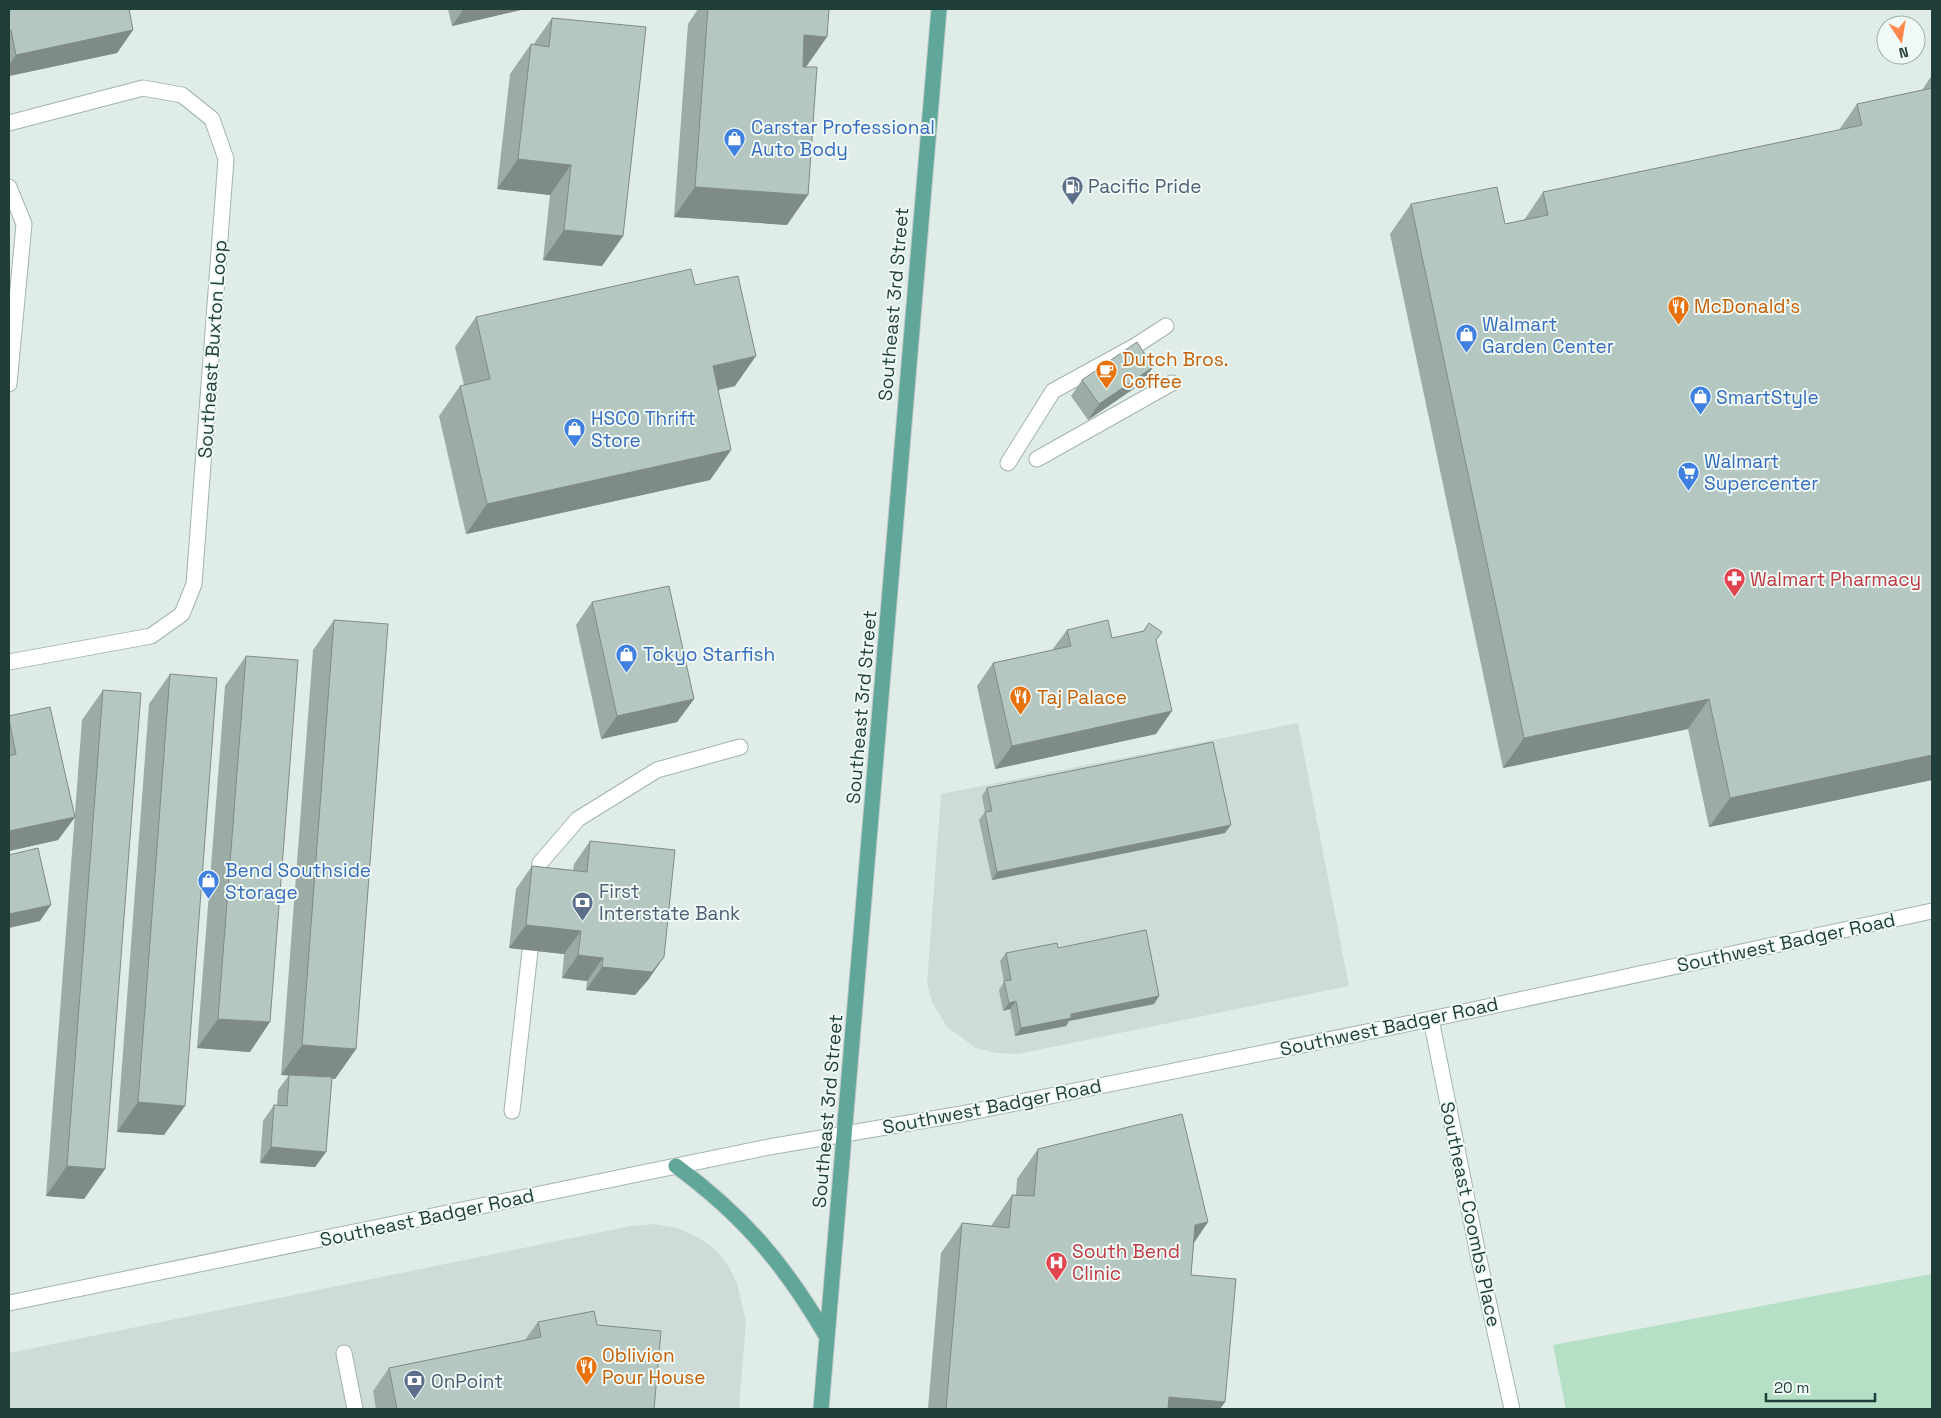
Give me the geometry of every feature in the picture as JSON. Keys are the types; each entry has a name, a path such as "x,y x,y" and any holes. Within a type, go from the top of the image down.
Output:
{"main road":[{"name":"Southeast 3rd Street","path":"821,1409 939,9"},
{"path":"676,1166 727,1207 761,1240 800,1292 827,1337"}],"street":[{"name":"Southeast Buxton Loop","path":"9,123 143,88 182,95 212,119 226,159 194,584 182,614 151,636 9,662"},
{"path":"9,187 24,224 9,384"},
{"path":"1008,463 1053,391 1166,326"},
{"path":"1037,459 1172,383"},
{"path":"537,891 540,863 578,819 657,770 740,747"},
{"name":"Southwest Badger Road","path":"845,1134 961,1114 1432,1019 1932,911"},
{"path":"512,1111 530,951"},
{"name":"Southeast Coombs Place","path":"1432,1019 1479,1259 1512,1409"},
{"name":"Southeast Badger Road","path":"9,1303 676,1166 845,1134"},
{"path":"344,1353 355,1409"}],"shaded area":[{"path":"1298,723 1349,986 1018,1054 996,1053 976,1048 947,1027 932,1002 927,983 941,794"},
{"path":"655,1224 678,1228 701,1239 717,1251 729,1267 737,1283 746,1321 739,1409 9,1409 9,1353 631,1226"}],"green space":[{"path":"1932,1274 1932,1409 1566,1409 1553,1345"}],"building":[{"path":"9,9 129,9 133,30 16,55 11,30 9,30"},
{"name":"Carstar Professional Auto Body","path":"708,9 829,9 827,37 804,35 803,67 817,67 808,195 695,187"},
{"path":"552,18 646,27 623,236 564,230 571,165 518,159 531,44 549,47"},
{"name":"Walmart Supercenter","path":"1932,88 1932,755 1730,798 1709,699 1524,738 1411,204 1497,187 1505,224 1548,215 1543,192 1862,125 1857,104"},
{"name":"HSCO Thrift Store","path":"691,269 695,285 738,276 756,356 713,366 731,450 487,504 460,386 490,379 476,317"},
{"path":"1137,342 1153,367 1099,404 1082,380"},
{"name":"Tokyo Starfish","path":"669,586 694,699 617,716 592,602"},
{"path":"334,620 388,624 356,1049 302,1045"},
{"path":"1108,620 1112,638 1144,631 1149,623 1162,632 1156,640 1172,711 1012,746 993,663 1071,646 1067,630"},
{"path":"246,656 298,660 270,1022 218,1019"},
{"path":"170,674 217,678 185,1106 138,1102"},
{"path":"103,690 141,693 105,1169 67,1166"},
{"path":"50,707 75,817 9,831 9,756 16,754 9,716"},
{"path":"1213,742 1231,825 997,872 985,812 992,811 987,788"},
{"name":"First Interstate Bank","path":"590,841 675,850 664,957 652,972 602,967 603,958 578,955 581,931 526,925 532,866 587,872"},
{"path":"38,848 51,905 9,914 9,855"},
{"path":"1146,930 1159,996 1071,1014 1071,1018 1021,1028 1016,1001 1009,1003 1004,981 1011,980 1006,953 1057,943 1058,948"},
{"path":"289,1075 332,1077 326,1152 271,1147 274,1105 287,1106"},
{"name":"South Bend Clinic","path":"1182,1114 1208,1222 1195,1225 1191,1275 1236,1279 1225,1402 1169,1397 1168,1409 946,1409 962,1223 1009,1228 1012,1195 1034,1196 1038,1149"},
{"path":"594,1311 597,1325 661,1331 654,1409 397,1409 389,1368 541,1337 538,1322"}],"place":[{"name":"Carstar Professional Auto Body","path":"735,157"},
{"name":"Pacific Pride","path":"1072,205"},
{"name":"McDonald's","path":"1678,325"},
{"name":"Walmart Garden Center","path":"1466,354"},
{"name":"Dutch Bros. Coffee","path":"1106,389"},
{"name":"SmartStyle","path":"1700,416"},
{"name":"HSCO Thrift Store","path":"575,448"},
{"name":"Walmart Supercenter","path":"1688,491"},
{"name":"Walmart Pharmacy","path":"1734,598"},
{"name":"Tokyo Starfish","path":"627,673"},
{"name":"Taj Palace","path":"1021,716"},
{"name":"Bend Southside Storage","path":"209,900"},
{"name":"First Interstate Bank","path":"583,921"},
{"name":"South Bend Clinic","path":"1056,1281"},
{"name":"Oblivion Pour House","path":"586,1385"},
{"name":"OnPoint","path":"415,1400"}]}
